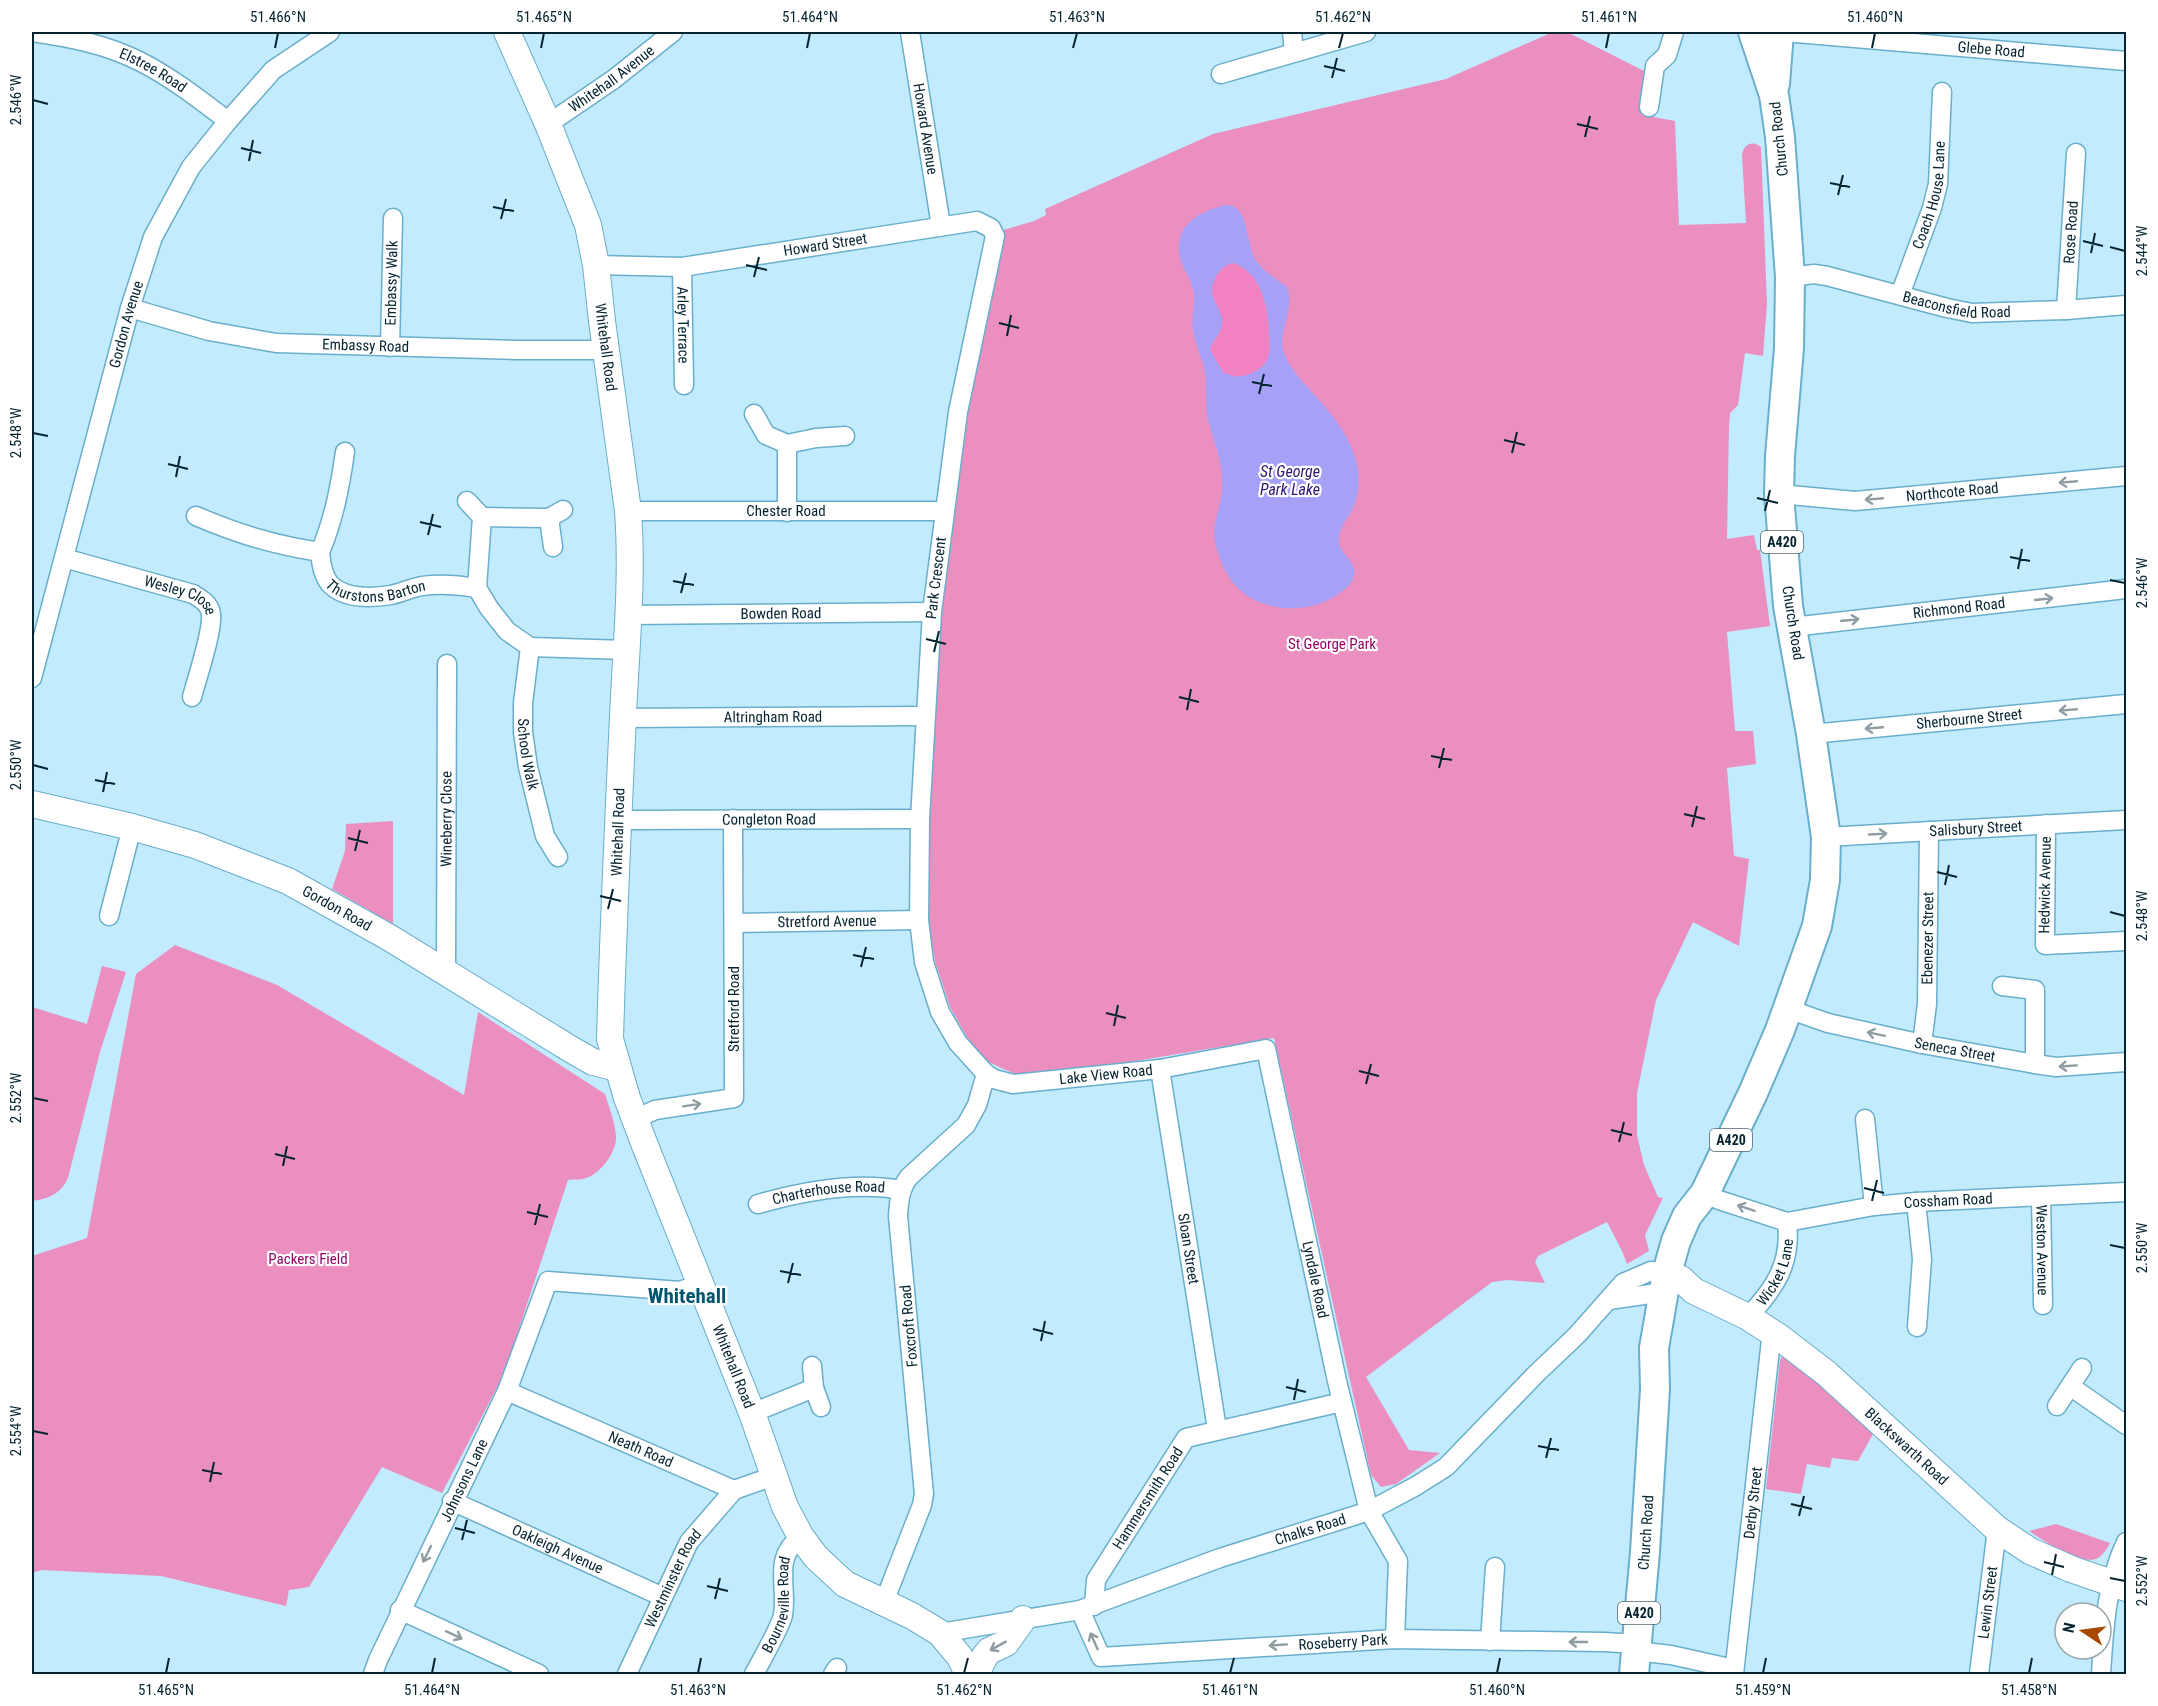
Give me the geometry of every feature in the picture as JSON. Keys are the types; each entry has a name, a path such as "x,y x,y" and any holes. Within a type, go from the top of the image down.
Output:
{"main road":[{"name":"Whitehall Road","path":"507,32 548,124 588,225 596,265 628,511 629,615 622,718 610,1039 618,1068 752,1413 785,1507 801,1537 816,1557 845,1584 912,1616 940,1633 960,1657 968,1674"},
{"name":"Church Road","path":"1635,1657 1645,1552 1655,1389 1670,1340 1677,1285 1676,1242 1687,1216 1705,1193 1753,1093 1788,1009 1817,926 1825,880 1826,837 1792,627 1783,556 1779,494 1789,348 1790,277 1780,137 1774,95 1753,32"},
{"path":"1774,95 1779,32"},
{"name":"Gordon Road","path":"32,804 132,827 225,856 288,881 345,912 593,1062 618,1068"},
{"name":"Blackswarth Road","path":"1677,1285 1748,1317 1772,1331 1826,1373 1997,1529 2030,1551 2071,1569 2119,1585"},
{"path":"976,1674 989,1651 1006,1643 1023,1619"}],"street":[{"name":"Elstree Road","path":"32,32 98,45 138,60 190,92 228,121"},
{"name":"Gordon Avenue","path":"32,678 130,308 153,237 191,167 228,121 273,70 330,32"},
{"name":"Whitehall Avenue","path":"548,124 614,79 673,32"},
{"name":"Howard Avenue","path":"910,32 940,226"},
{"path":"1292,32 1294,52"},
{"path":"1221,74 1366,32"},
{"path":"1649,107 1655,66 1666,55 1674,32"},
{"name":"Glebe Road","path":"1784,32 1976,40 2127,61"},
{"name":"Coach House Lane","path":"1900,296 1932,208 1938,184 1942,92"},
{"name":"Rose Road","path":"2066,310 2076,153"},
{"name":"Embassy Walk","path":"390,347 393,218"},
{"name":"Howard Street","path":"596,265 682,267 940,226 977,221 983,223"},
{"name":"Park Crescent","path":"958,1043 940,1012 924,962 919,920 920,819 924,716 932,612 944,512 958,412 995,236 991,228 983,223"},
{"name":"Arley Terrace","path":"682,267 684,385"},
{"name":"Beaconsfield Road","path":"1790,277 1819,274 1972,313 2066,310 2127,305"},
{"name":"Embassy Road","path":"130,308 210,331 276,343 606,350"},
{"path":"754,414 766,435 788,444 845,435"},
{"path":"787,512 788,444"},
{"path":"320,552 331,526 334,472 345,452"},
{"name":"Northcote Road","path":"1779,494 1855,501 2127,476"},
{"path":"467,501 482,517 477,588 507,631 530,647 626,650"},
{"name":"Chester Road","path":"628,511 944,512"},
{"path":"482,517 556,514 553,547"},
{"name":"Thurstons Barton","path":"196,516 216,515 243,536 320,552 324,571 332,586 351,594 371,597 391,595 422,586 452,584 477,588"},
{"name":"Wesley Close","path":"64,558 193,594 204,600 211,614 210,628 192,696"},
{"name":"Richmond Road","path":"1792,627 2127,589"},
{"name":"Bowden Road","path":"629,615 932,612"},
{"name":"School Walk","path":"530,647 523,703 523,732 528,767 545,836 558,857"},
{"name":"Wineberry Close","path":"446,973 447,664"},
{"name":"Sherbourne Street","path":"1811,734 2127,705"},
{"name":"Altringham Road","path":"622,718 924,716"},
{"name":"Stretford Road","path":"636,1119 655,1110 734,1098 732,819"},
{"name":"Congleton Road","path":"618,820 920,819"},
{"name":"Salisbury Street","path":"1826,837 2127,820"},
{"name":"Hedwick Avenue","path":"2046,824 2044,945 2127,941"},
{"path":"109,916 132,827"},
{"name":"Ebenezer Street","path":"1922,1044 1927,1004 1929,831"},
{"name":"Stretford Avenue","path":"734,927 919,920"},
{"path":"2002,986 2035,990 2035,1064"},
{"name":"Seneca Street","path":"1788,1009 1828,1023 1922,1044 2035,1064 2056,1066 2127,1062"},
{"name":"Lake View Road","path":"958,1043 986,1074 994,1079 1013,1084 1160,1069 1266,1049"},
{"name":"Lyndale Road","path":"1266,1049 1342,1402 1370,1511 1398,1561 1395,1639"},
{"name":"Sloan Street","path":"1160,1069 1217,1429"},
{"path":"902,1190 909,1177 966,1125 977,1105 986,1074"},
{"path":"1865,1119 1874,1206"},
{"name":"Charterhouse Road","path":"758,1204 795,1194 836,1189 879,1187 902,1190"},
{"name":"Foxcroft Road","path":"884,1602 922,1505 924,1494 898,1216 902,1190"},
{"name":"Cossham Road","path":"1705,1193 1719,1200 1787,1222 1874,1206 1916,1202 2127,1192"},
{"name":"Weston Avenue","path":"2041,1196 2043,1305"},
{"path":"1916,1202 1922,1259 1917,1327"},
{"name":"Wicket Lane","path":"1748,1317 1769,1294 1781,1272 1787,1245 1787,1222"},
{"name":"Chalks Road","path":"940,1633 1087,1608 1220,1558 1370,1511 1446,1467 1577,1335 1623,1283 1651,1271 1677,1285"},
{"name":"Johnsons Lane","path":"373,1674 400,1610 507,1391 548,1281 680,1291 702,1283"},
{"name":"Derby Street","path":"1734,1672 1763,1429 1772,1331"},
{"path":"812,1366 814,1388 821,1407"},
{"path":"2057,1406 2082,1368"},
{"path":"2070,1386 2127,1425"},
{"path":"752,1413 814,1388"},
{"name":"Neath Road","path":"507,1391 734,1490"},
{"name":"Hammersmith Road","path":"1087,1608 1096,1580 1186,1438 1342,1402"},
{"path":"734,1490 774,1476"},
{"name":"Westminster Road","path":"627,1674 689,1542 734,1490"},
{"name":"Oakleigh Avenue","path":"452,1502 663,1597"},
{"name":"Lewin Street","path":"1979,1674 1997,1529"},
{"name":"Bourneville Road","path":"754,1674 783,1616 785,1554 791,1544 801,1537"},
{"path":"2101,1674 2104,1628 2119,1585 2116,1563 2127,1542"},
{"path":"1490,1641 1495,1567"},
{"name":"Roseberry Park","path":"1087,1608 1101,1657 1395,1639 1604,1642 1635,1657 1671,1655 1734,1672"},
{"path":"400,1610 539,1674"}],"green space":[{"name":"St George Park","path":"1553,32 1567,32 1644,71 1643,115 1675,121 1679,225 1746,223 1742,155 1749,144 1761,147 1767,304 1763,356 1745,353 1738,405 1730,413 1729,426 1727,539 1754,535 1757,550 1760,550 1770,626 1727,632 1735,731 1753,731 1756,764 1727,768 1734,856 1749,859 1739,946 1693,922 1656,1000 1637,1093 1637,1135 1644,1165 1658,1197 1663,1198 1645,1235 1649,1251 1627,1264 1607,1222 1538,1256 1535,1262 1545,1283 1507,1280 1492,1282 1366,1377 1409,1450 1440,1453 1396,1484 1381,1487 1371,1475 1274,1038 1058,1074 1017,1075 986,1061 968,1039 950,1007 935,961 925,903 938,604 971,385 1003,230 1034,221 1046,215 1045,209 1213,134 1446,79"},
{"path":"393,821 393,924 332,889 345,851 346,824"},
{"name":"Packers Field","path":"175,945 277,985 464,1095 478,1012 605,1094 616,1136 614,1149 601,1169 589,1177 568,1180 504,1374 442,1493 382,1467 309,1587 289,1590 286,1606 161,1576 41,1570 32,1573 32,1256 87,1238 136,974"},
{"path":"102,966 126,972 100,1052 68,1178 62,1188 53,1195 32,1201 32,1007 87,1024"},
{"path":"1784,1353 1845,1405 1873,1434 1858,1461 1832,1458 1830,1468 1807,1464 1801,1494 1766,1489 1780,1360"},
{"path":"2056,1524 2110,1543 2098,1558 2082,1559 2063,1551 2029,1531"}],"shaded area":[{"path":"1234,263 1252,275 1258,284 1265,305 1270,344 1265,364 1252,373 1239,376 1223,372 1210,350 1222,324 1212,292 1214,281 1224,267"}],"water":[{"name":"St George Park Lake","path":"1233,206 1239,211 1257,262 1267,273 1287,287 1289,304 1282,337 1284,353 1295,373 1340,427 1355,458 1359,475 1357,495 1339,538 1342,551 1353,565 1354,575 1348,586 1340,593 1311,606 1281,608 1253,599 1231,580 1222,564 1216,545 1214,530 1222,494 1221,471 1208,419 1204,368 1193,330 1193,289 1179,256 1179,243 1181,235 1190,222 1202,213 1217,207","holes":["1234,263 1244,268 1262,293 1269,325 1270,349 1269,356 1261,368 1247,375 1236,376 1223,372 1210,350 1222,324 1212,292 1214,281 1224,267"]}],"district":[{"name":"Whitehall","path":"687,1296"}]}
